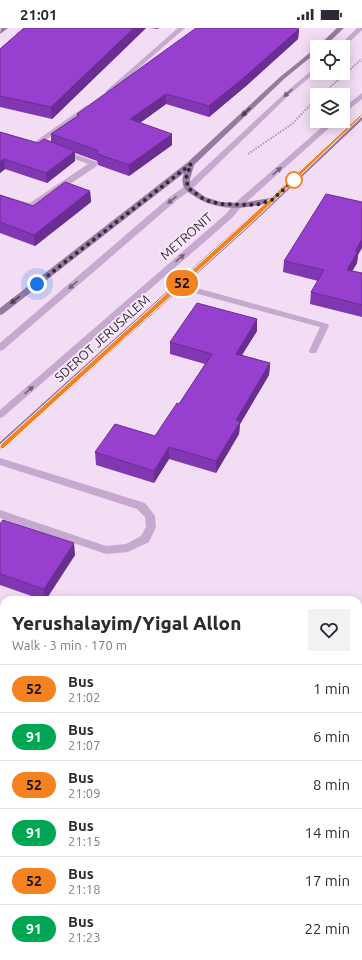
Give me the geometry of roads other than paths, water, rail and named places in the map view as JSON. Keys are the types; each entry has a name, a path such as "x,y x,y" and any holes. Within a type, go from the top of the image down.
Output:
{"main road":[{"path":"0,32 5,28"},
{"path":"328,40 341,28"},
{"path":"0,312 191,164 282,78 310,55"},
{"name":"SDEROT JERUSALEM","path":"0,447 179,286 362,116"},
{"path":"191,164 186,178 188,188 205,200 220,204 238,205 256,205 272,200"}],"lane":[{"path":"102,97 115,88 182,28"},
{"path":"348,40 361,28"},
{"path":"0,348 174,198 188,188 310,74"},
{"path":"350,106 362,95"},
{"path":"0,197 30,206 94,164 37,143 95,102"},
{"name":"METRONIT","path":"0,415 229,216 238,205 325,128"},
{"path":"179,286 325,326 313,351"},
{"path":"0,461 141,506 150,516 151,527 145,539 128,548 106,550 0,514"}]}
